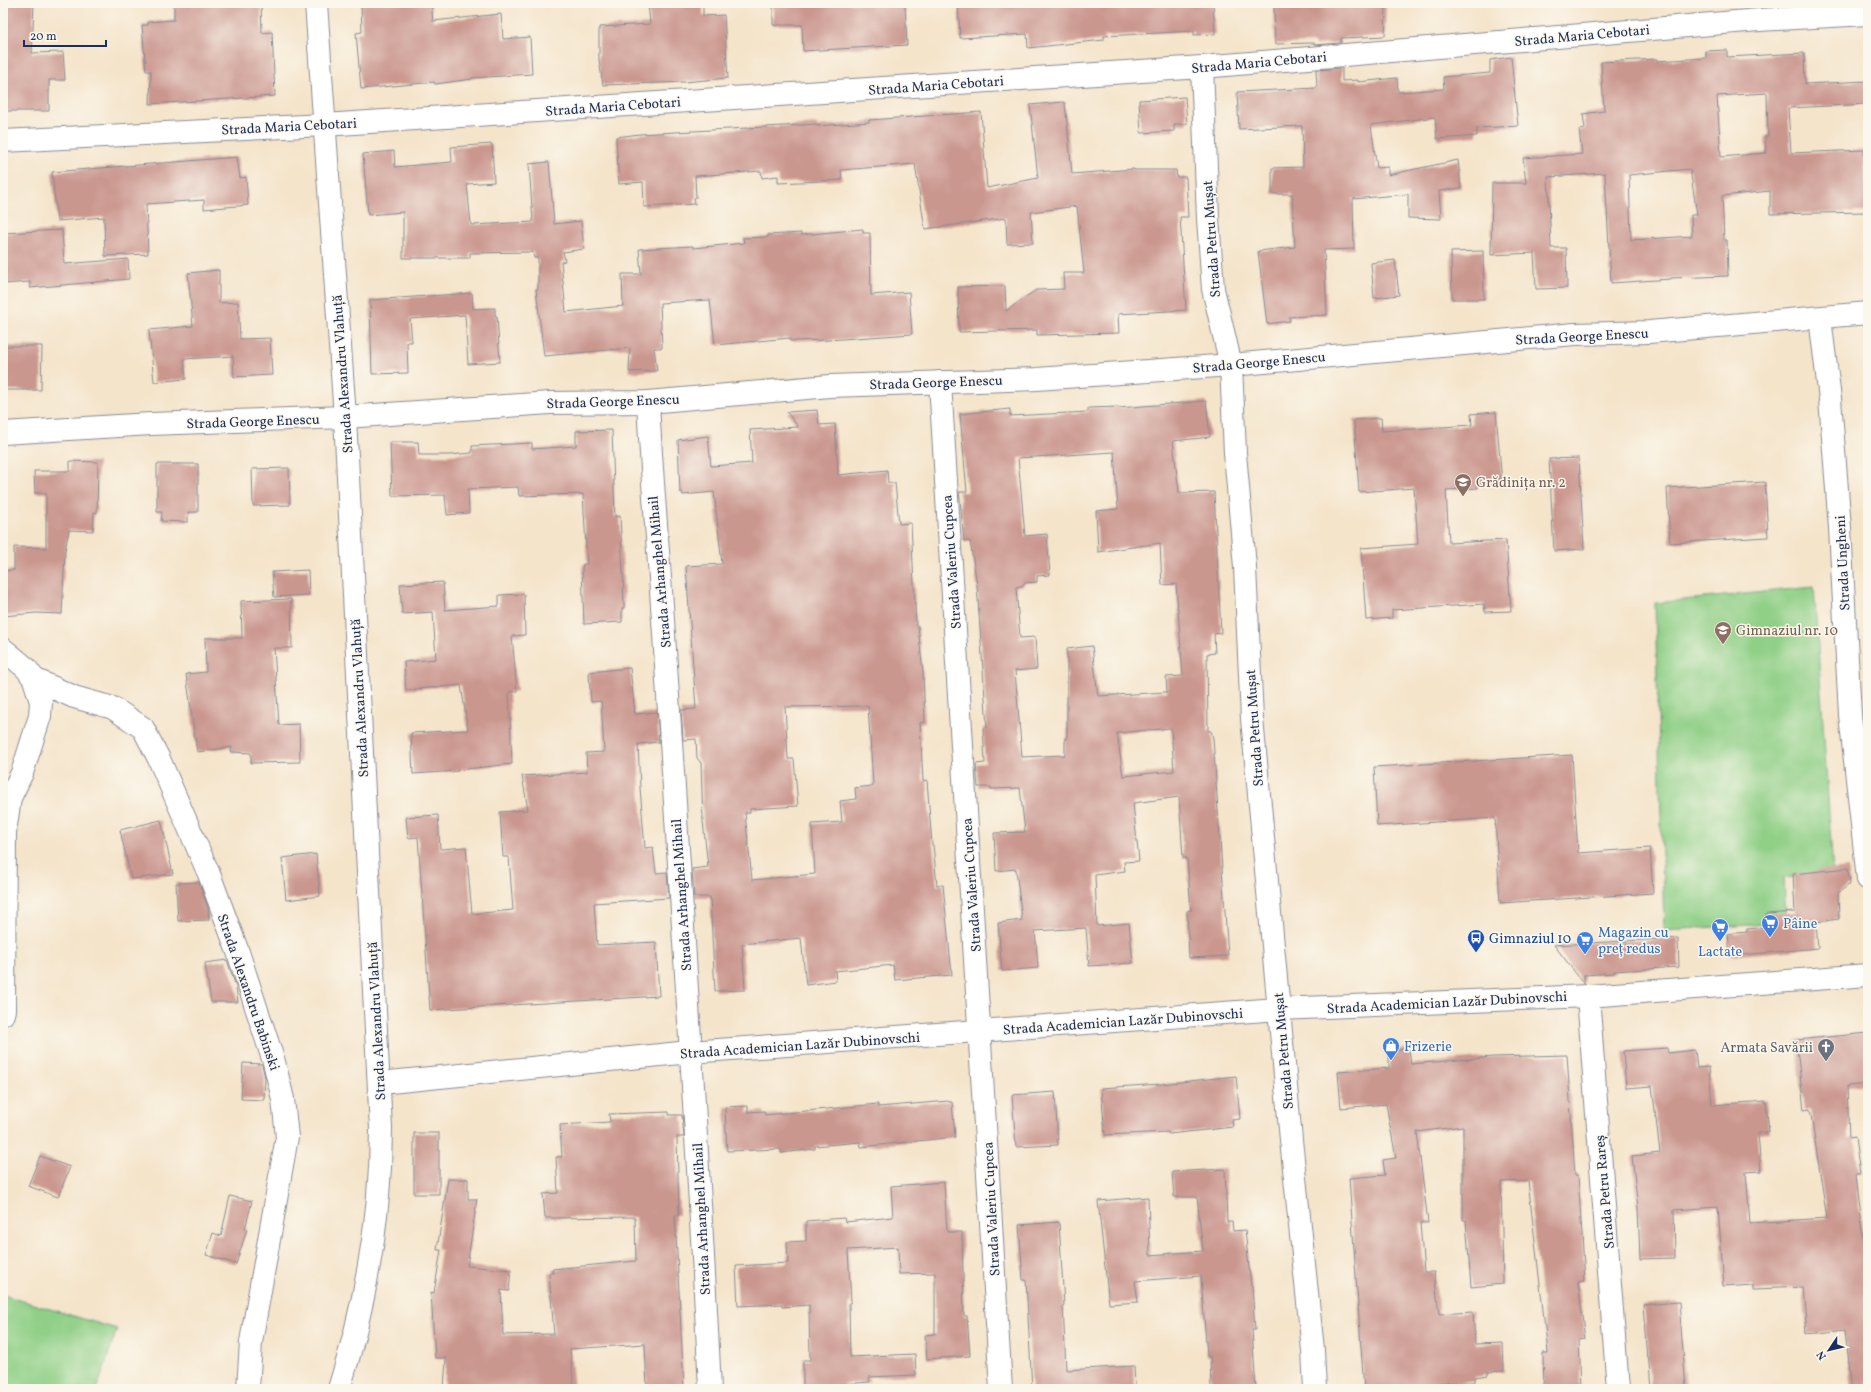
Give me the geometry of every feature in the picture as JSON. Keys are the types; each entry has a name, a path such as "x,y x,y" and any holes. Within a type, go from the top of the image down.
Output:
{"street":[{"name":"Strada Аlexandru Vlahuță","path":"316,3 345,417 361,745 380,1084 381,1161 374,1221 357,1321 339,1389"},
{"name":"Strada Maria Cebotari","path":"3,142 324,125 1202,67 1751,20 1868,14"},
{"name":"Strada Petru Mușat","path":"1202,67 1208,218 1213,289 1230,365 1235,453 1245,567 1252,719 1312,1342 1315,1389"},
{"name":"Strada George Enescu","path":"3,433 150,424 345,417 550,403 648,402 830,386 1037,378 1230,365 1575,334 1649,332 1868,313"},
{"name":"Strada Ungheni","path":"1820,318 1830,399 1838,498 1850,715 1868,879"},
{"name":"Strada Valeriu Cupcea","path":"940,382 1001,1389"},
{"name":"Strada Arhanghel Mihail","path":"648,402 652,492 663,621 703,1245 710,1389"},
{"name":"Strada Alexandru Babinski","path":"3,649 26,668 34,679 41,702 40,716 22,773 10,798 5,832 3,1014"},
{"name":"Strada Alexandru Babinski","path":"34,679 74,697 113,708 143,728 159,759 209,874 238,952 274,1062 283,1099 287,1137 251,1342 248,1389"},
{"name":"Strada Academician Lazăr Dubinovschi","path":"380,1084 690,1052 1279,1010 1588,996 1868,975"},
{"name":"Strada Petru Rareș","path":"1588,996 1618,1389"}],"green space":[{"path":"1814,587 1833,873 1784,878 1786,923 1664,930 1655,603"},
{"path":"3,1295 117,1329 97,1389 3,1389"}],"building":[{"path":"3,3 34,3 32,53 63,52 65,80 49,80 49,111 3,111"},
{"path":"174,3 261,3 262,33 272,32 275,96 150,104 151,71 146,71 142,25 148,25 148,22 174,20"},
{"path":"361,3 431,3 433,21 501,14 503,39 530,37 532,74 472,78 435,84 434,82 361,89 356,33 362,32"},
{"path":"648,3 676,3 676,5 703,3 703,16 724,15 728,78 684,82 603,85 599,60 599,27 650,24"},
{"path":"773,3 905,3 907,45 803,51 802,25 773,25"},
{"path":"958,3 1213,3 1215,34 1194,35 1194,31 1104,36 1104,40 1028,48 1027,34 960,38"},
{"path":"1274,3 1386,3 1385,36 1341,38 1341,43 1315,45 1314,43 1275,44"},
{"path":"1727,50 1727,57 1804,53 1805,84 1868,81 1868,104 1788,108 1791,153 1864,150 1867,212 1770,214 1770,191 1722,196 1724,240 1727,240 1728,276 1671,278 1611,283 1605,173 1548,177 1551,248 1566,248 1567,288 1536,289 1534,253 1491,255 1492,183 1526,183 1523,158 1582,154 1579,130 1585,129 1583,114 1604,111 1601,62 1706,58 1706,51","holes":["1767,93 1768,136 1765,136 1766,153 1721,157 1717,96","1690,169 1697,215 1691,215 1692,236 1631,240 1629,175"]},
{"path":"1511,57 1518,126 1477,128 1477,136 1437,139 1435,117 1371,125 1377,168 1388,167 1388,175 1458,160 1461,188 1439,191 1441,219 1408,218 1408,194 1353,199 1354,249 1324,250 1327,315 1289,317 1290,321 1267,324 1258,251 1295,247 1292,194 1272,194 1272,168 1303,167 1302,126 1239,129 1237,92 1317,88 1316,70 1342,68 1342,81 1358,80 1358,82 1397,78 1398,92 1444,89 1443,77 1490,73 1490,60"},
{"path":"1185,97 1187,124 1174,124 1174,131 1141,133 1139,100"},
{"path":"1065,103 1072,174 1134,169 1176,170 1177,177 1186,177 1188,217 1180,217 1186,310 1118,314 1119,333 1037,335 1037,330 959,332 958,287 1005,286 1006,311 1036,290 1064,289 1063,273 1084,273 1077,206 1031,212 1033,243 1007,244 1006,218 925,229 915,164 841,170 842,180 778,183 778,176 762,178 761,171 695,176 695,204 644,207 643,182 619,184 616,137 640,134 817,124 817,126 869,122 869,120 981,112 987,188 1038,178 1030,105"},
{"path":"492,144 494,182 467,184 471,225 533,222 529,164 549,162 554,224 581,221 584,249 563,252 565,261 561,262 566,312 623,306 622,274 641,274 639,249 693,246 693,248 744,243 743,238 768,237 768,235 801,233 801,235 863,229 863,233 870,233 871,295 909,292 912,334 828,340 790,341 790,338 715,345 710,300 660,303 662,348 654,348 657,371 629,372 630,348 544,356 536,289 538,289 538,258 534,258 533,252 470,253 470,258 403,258 403,212 368,215 363,154 394,151 395,167 452,162 451,147"},
{"path":"237,157 240,178 246,177 248,205 204,209 204,200 146,204 148,254 105,256 104,217 57,221 52,172"},
{"path":"62,230 64,264 128,259 129,279 30,288 30,282 3,284 3,233"},
{"path":"1483,251 1484,299 1452,299 1451,252"},
{"path":"1395,260 1399,295 1374,298 1371,263"},
{"path":"219,270 219,303 238,302 240,339 270,338 272,375 234,377 233,356 184,359 186,379 154,382 149,330 193,326 188,273"},
{"path":"472,293 473,309 495,308 495,316 497,316 500,362 468,364 465,315 410,319 412,342 407,342 408,373 372,374 370,300"},
{"path":"3,346 42,346 41,390 3,390"},
{"path":"1206,401 1210,437 1173,441 1179,493 1214,492 1221,633 1214,634 1215,653 1207,654 1208,731 1211,731 1213,738 1228,956 1189,958 1187,911 1191,910 1187,858 1183,858 1179,797 1133,803 1139,861 1124,862 1125,871 1095,875 1097,926 1129,923 1133,963 1089,966 1086,928 1035,931 1038,968 1002,971 998,923 1022,920 1016,869 996,871 994,833 1025,832 1020,788 991,789 991,787 978,787 976,764 985,763 983,728 987,727 977,585 970,541 964,541 959,492 967,492 960,414 1010,409 1010,416 1088,412 1088,408 1119,408","holes":["1114,452 1118,509 1096,511 1098,552 1160,543 1162,585 1176,584 1183,676 1166,677 1167,692 1098,696 1092,646 1067,649 1067,738 1065,738 1065,755 1022,757 1015,671 1037,669 1035,637 1020,638 1016,587 1024,585 1024,583 1037,582 1037,576 1050,575 1047,534 1025,536 1018,458","1171,728 1174,771 1123,776 1117,733"]},
{"path":"817,410 819,425 835,424 838,475 887,470 888,483 895,483 899,524 911,523 916,626 918,626 923,673 925,722 920,723 923,781 927,780 937,886 943,885 952,975 895,980 893,965 835,971 836,981 806,985 801,938 742,944 745,990 715,991 710,897 694,897 692,869 708,867 703,821 701,763 697,758 696,739 683,740 681,710 696,709 686,566 722,564 714,492 683,495 682,492 680,492 678,440 708,436 711,466 752,463 750,430 798,427 787,412","holes":["868,706 872,786 855,788 856,799 840,801 842,822 812,824 815,874 752,880 745,813 750,813 750,809 798,806 794,759 788,759 785,707"]},
{"path":"1496,412 1502,484 1478,484 1478,488 1446,490 1449,543 1506,540 1511,611 1485,612 1484,604 1392,610 1392,618 1366,620 1361,548 1418,544 1414,488 1359,492 1354,420 1381,418 1382,431 1472,425 1471,414"},
{"path":"612,430 615,517 620,516 623,573 624,608 622,608 622,622 584,624 582,570 583,564 587,564 583,494 519,496 518,487 468,489 469,513 447,515 445,495 392,496 390,442 418,442 419,455 449,455 472,453 472,446 532,443 532,449 576,446 576,431"},
{"path":"1579,458 1584,549 1554,551 1549,459"},
{"path":"70,461 98,462 97,513 94,512 93,531 69,530 65,550 62,614 36,613 3,616 3,571 14,570 14,547 46,548 46,493 35,493 34,471 70,471"},
{"path":"157,464 198,464 198,512 188,512 188,522 161,521 162,512 157,512"},
{"path":"289,468 290,505 253,506 252,469"},
{"path":"1765,482 1768,537 1670,543 1667,488"},
{"path":"308,570 309,595 274,597 272,572"},
{"path":"443,582 445,610 499,606 499,595 524,594 525,635 512,636 517,691 509,692 512,764 457,770 458,771 413,774 411,733 468,730 461,685 406,690 404,662 436,659 433,612 402,614 400,584"},
{"path":"291,599 292,648 274,648 279,725 299,724 300,762 251,763 251,753 231,752 232,747 197,752 186,674 206,672 205,638 242,638 241,601"},
{"path":"630,668 635,714 657,712 659,742 638,744 640,788 645,848 653,847 656,873 667,872 669,898 594,903 597,945 656,942 659,996 430,1010 418,837 408,838 406,817 438,815 440,849 466,847 472,914 513,910 509,857 503,857 500,812 528,810 522,776 587,772 586,753 604,752 601,701 591,702 589,672"},
{"path":"1572,755 1578,853 1650,848 1653,893 1500,903 1495,818 1377,826 1374,767"},
{"path":"161,820 173,874 131,879 120,830"},
{"path":"316,854 320,896 286,900 282,858"},
{"path":"1848,868 1850,884 1838,893 1839,919 1816,922 1818,948 1730,956 1728,934 1747,932 1747,929 1767,927 1766,914 1795,912 1793,874"},
{"path":"199,882 208,908 209,920 178,921 176,883"},
{"path":"1678,938 1679,967 1614,971 1614,973 1584,975 1584,984 1554,945"},
{"path":"227,960 236,987 238,1002 211,1002 205,963"},
{"path":"1868,1033 1868,1084 1847,1086 1849,1138 1855,1137 1860,1174 1856,1174 1868,1279 1868,1389 1851,1389 1844,1330 1807,1334 1803,1288 1753,1290 1753,1285 1724,1287 1718,1207 1674,1210 1675,1258 1640,1259 1638,1208 1632,1156 1660,1153 1652,1086 1626,1088 1623,1051 1667,1048 1668,1053 1695,1050 1697,1068 1709,1067 1712,1105 1766,1101 1769,1132 1758,1133 1761,1171 1746,1172 1750,1223 1827,1218 1810,1109 1804,1110 1796,1040"},
{"path":"1409,1049 1411,1064 1493,1057 1567,1055 1575,1175 1578,1175 1585,1281 1578,1282 1585,1339 1579,1340 1581,1389 1544,1389 1543,1353 1548,1353 1528,1181 1501,1182 1503,1284 1471,1287 1466,1220 1463,1220 1463,1126 1417,1132 1428,1223 1420,1223 1424,1272 1434,1272 1439,1314 1473,1312 1475,1344 1503,1343 1504,1371 1488,1372 1488,1375 1475,1377 1475,1382 1438,1383 1439,1389 1364,1389 1349,1178 1385,1175 1383,1160 1396,1158 1386,1104 1341,1108 1338,1072 1389,1068 1389,1051"},
{"path":"243,1063 262,1064 265,1078 264,1100 241,1099"},
{"path":"1236,1076 1240,1119 1232,1120 1233,1127 1169,1134 1168,1132 1105,1135 1101,1088 1161,1084"},
{"path":"1055,1092 1058,1145 1016,1147 1012,1095"},
{"path":"952,1102 955,1137 861,1147 860,1142 815,1146 815,1149 781,1153 781,1149 727,1151 725,1107 748,1106 748,1112 764,1111 765,1115 878,1104 878,1107"},
{"path":"669,1112 669,1115 682,1115 684,1137 677,1137 679,1215 675,1215 684,1389 647,1389 645,1344 570,1349 574,1389 444,1389 446,1358 435,1358 431,1292 434,1293 441,1250 437,1250 448,1179 468,1179 468,1199 477,1199 467,1266 511,1270 509,1291 501,1290 503,1335 554,1334 549,1273 553,1273 552,1269 636,1261 635,1217 545,1218 543,1194 558,1193 556,1157 562,1157 560,1125 610,1122 609,1114"},
{"path":"414,1133 439,1133 439,1194 414,1194"},
{"path":"40,1156 70,1167 58,1197 28,1186"},
{"path":"1225,1169 1227,1222 1232,1222 1233,1231 1245,1230 1252,1286 1255,1330 1252,1330 1256,1389 1211,1389 1210,1356 1207,1356 1201,1276 1135,1281 1138,1302 1109,1304 1098,1201 1148,1197 1150,1255 1203,1251 1197,1197 1174,1197 1172,1172"},
{"path":"944,1182 947,1232 962,1232 964,1316 967,1316 970,1356 927,1359 925,1335 935,1334 935,1273 899,1274 898,1247 848,1250 851,1302 849,1303 850,1357 915,1354 916,1375 869,1377 870,1382 843,1384 843,1388 803,1389 803,1360 810,1360 809,1305 782,1307 782,1304 738,1306 736,1266 788,1263 787,1242 806,1241 806,1221 844,1218 845,1222 893,1217 891,1186"},
{"path":"230,1196 252,1201 245,1229 247,1229 236,1264 206,1255 213,1233 221,1236"},
{"path":"1059,1222 1066,1370 1134,1366 1135,1387 1100,1389 1032,1389 1026,1280 1023,1280 1019,1225"},
{"path":"1679,1302 1686,1389 1650,1389 1644,1305"}],"place":[{"name":"Grădinița nr. 2","path":"1463,497"},
{"name":"Gimnaziul nr. 10","path":"1723,645"},
{"name":"Pâine","path":"1770,938"},
{"name":"Lactate","path":"1720,942"},
{"name":"Gimnaziul 10","path":"1476,953"},
{"name":"Magazin cu preţ redus","path":"1585,955"},
{"name":"Frizerie","path":"1391,1061"},
{"name":"Armata Savării","path":"1826,1062"}]}
